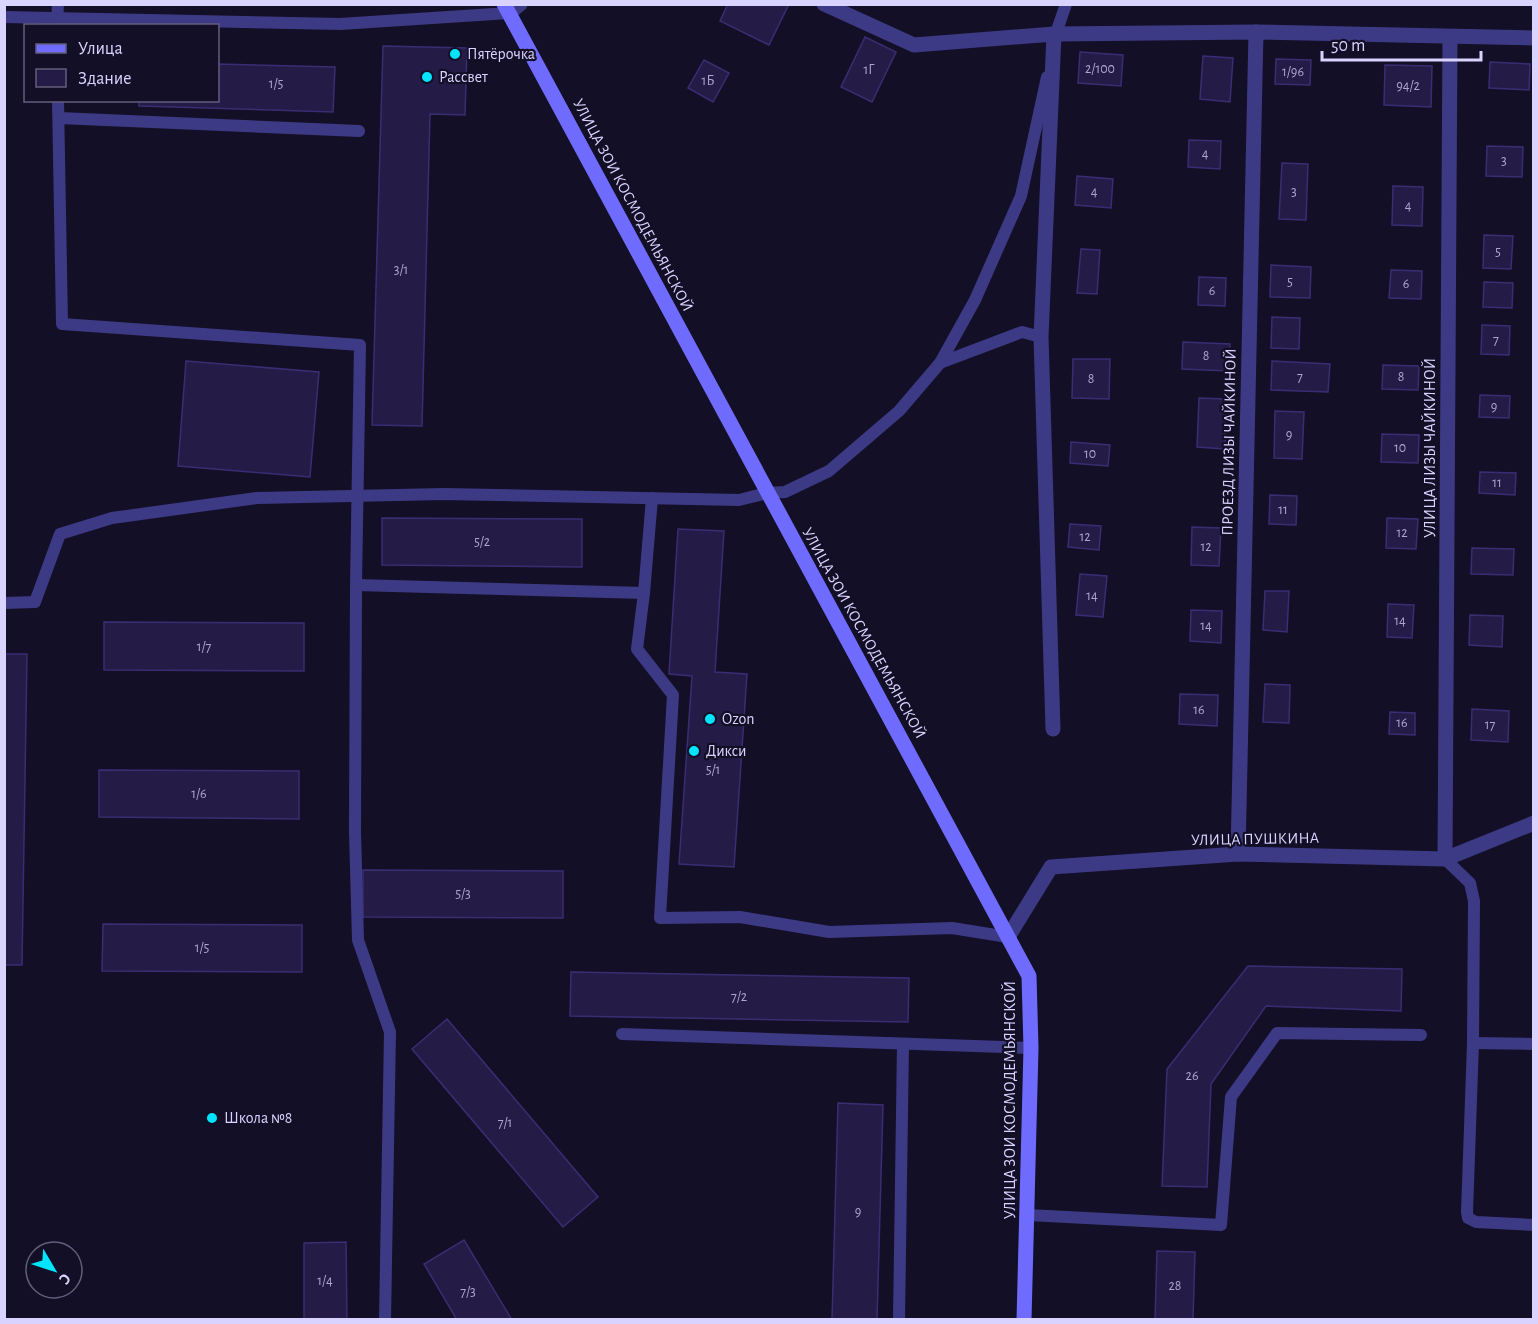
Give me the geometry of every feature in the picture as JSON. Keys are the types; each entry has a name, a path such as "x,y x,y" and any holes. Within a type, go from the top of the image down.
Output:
{"street":[{"path":"824,4 914,45 1054,34 1256,32 1533,38"},
{"name":"УЛИЦА ЗОИ КОСМОДЕМЬЯНСКОЙ","path":"511,7 767,493 1029,976 1031,1048 1024,1320"},
{"name":"ПРОЕЗД ЛИЗЫ ЧАЙКИНОЙ","path":"1238,854 1256,32"},
{"path":"1053,729 1041,337 1054,34"},
{"name":"УЛИЦА ЛИЗЫ ЧАЙКИНОЙ","path":"1445,859 1450,36"},
{"name":"УЛИЦА ПУШКИНА","path":"1008,937 1051,867 1238,854 1445,859 1533,823"}],"lane":[{"path":"57,22 58,4"},
{"path":"4,603 35,602 60,534 112,518 256,498 444,494 738,500 767,493 785,492 829,471 899,411 939,363 975,300 1021,196 1046,86 1054,34 1066,4"},
{"path":"4,17 57,22 340,24 511,7"},
{"path":"58,102 62,324 360,345 356,496 355,832 358,940 390,1032 385,1320"},
{"path":"59,118 359,131"},
{"path":"939,363 1022,332 1041,337"},
{"path":"652,498 637,649 673,695 660,918 740,917 830,932 952,928 1008,937"},
{"path":"356,585 644,593"},
{"path":"1445,859 1470,883 1474,901 1468,1218 1476,1222 1533,1225"},
{"path":"1028,1215 1221,1225 1231,1097 1277,1033 1421,1035"},
{"path":"622,1034 1031,1048"},
{"path":"1473,1043 1533,1044"},
{"path":"898,1320 903,1044"}],"building":[{"path":"728,4 789,4 769,45 720,21"},
{"path":"865,37 896,52 872,102 841,87"},
{"path":"383,46 467,48 465,115 430,114 422,426 372,425"},
{"path":"1080,52 1123,55 1121,86 1078,83"},
{"path":"1203,56 1233,58 1230,102 1200,99"},
{"path":"1276,59 1311,60 1310,85 1275,84"},
{"path":"704,60 729,73 713,102 688,88"},
{"path":"1490,62 1530,64 1529,90 1489,88"},
{"path":"219,64 335,67 333,112 139,106 139,102 219,102"},
{"path":"1385,65 1432,66 1431,107 1384,105"},
{"path":"1189,140 1221,141 1220,169 1188,167"},
{"path":"1487,146 1523,147 1522,177 1486,176"},
{"path":"1282,163 1308,164 1306,220 1279,219"},
{"path":"1077,176 1113,179 1111,208 1075,205"},
{"path":"1393,186 1423,187 1422,226 1392,225"},
{"path":"1484,235 1513,236 1511,269 1483,268"},
{"path":"1081,249 1100,250 1097,294 1077,293"},
{"path":"1271,265 1311,267 1310,298 1270,297"},
{"path":"1391,270 1422,271 1421,299 1389,298"},
{"path":"1199,277 1226,278 1225,306 1198,305"},
{"path":"1484,282 1513,283 1512,308 1483,307"},
{"path":"1272,317 1300,318 1299,349 1271,348"},
{"path":"1482,325 1510,326 1509,355 1481,354"},
{"path":"1183,342 1230,344 1229,371 1182,369"},
{"path":"1073,359 1110,359 1109,399 1072,398"},
{"path":"186,361 319,372 310,477 178,466"},
{"path":"1272,361 1330,364 1328,392 1271,390"},
{"path":"1383,365 1419,366 1418,390 1382,389"},
{"path":"1480,395 1510,396 1509,418 1479,417"},
{"path":"1199,398 1226,399 1225,449 1197,447"},
{"path":"1275,411 1304,412 1302,459 1274,458"},
{"path":"1382,434 1419,435 1418,463 1381,462"},
{"path":"1071,442 1110,445 1108,466 1070,463"},
{"path":"1480,472 1516,473 1515,495 1479,493"},
{"path":"1270,495 1297,496 1296,525 1269,524"},
{"path":"382,518 582,519 582,567 382,565"},
{"path":"1387,518 1418,519 1416,549 1386,548"},
{"path":"1070,524 1101,526 1099,550 1068,547"},
{"path":"1192,527 1221,528 1219,566 1191,565"},
{"path":"678,529 724,531 715,672 747,674 734,867 679,864 692,676 669,674"},
{"path":"1472,548 1514,549 1513,575 1471,574"},
{"path":"1080,574 1107,576 1103,617 1076,615"},
{"path":"1265,591 1289,591 1287,632 1263,630"},
{"path":"1388,604 1414,605 1412,638 1387,637"},
{"path":"1191,610 1222,611 1221,643 1190,641"},
{"path":"1470,615 1503,616 1502,647 1469,645"},
{"path":"104,622 304,623 304,671 104,670"},
{"path":"4,654 27,654 22,965 4,965"},
{"path":"1265,684 1290,685 1289,723 1263,722"},
{"path":"1180,694 1218,695 1217,726 1179,724"},
{"path":"1472,709 1509,711 1508,742 1471,740"},
{"path":"1390,712 1415,713 1415,735 1389,734"},
{"path":"99,770 299,771 299,819 99,817"},
{"path":"363,870 563,871 563,918 363,917"},
{"path":"103,924 302,925 302,972 102,971"},
{"path":"1248,966 1402,969 1401,1011 1266,1006 1211,1084 1207,1187 1162,1186 1167,1069"},
{"path":"571,972 909,978 908,1022 570,1016"},
{"path":"447,1019 598,1197 563,1227 412,1049"},
{"path":"838,1103 883,1105 877,1320 832,1320"},
{"path":"464,1240 512,1320 457,1320 424,1264"},
{"path":"346,1242 347,1320 304,1320 304,1243"},
{"path":"1157,1251 1195,1252 1193,1320 1155,1320"}],"place":[{"name":"Пятёрочка","path":"455,54"},
{"name":"Рассвет","path":"427,77"},
{"name":"Ozon","path":"710,719"},
{"name":"Дикси","path":"694,751"},
{"name":"Школа №8","path":"212,1118"}]}
